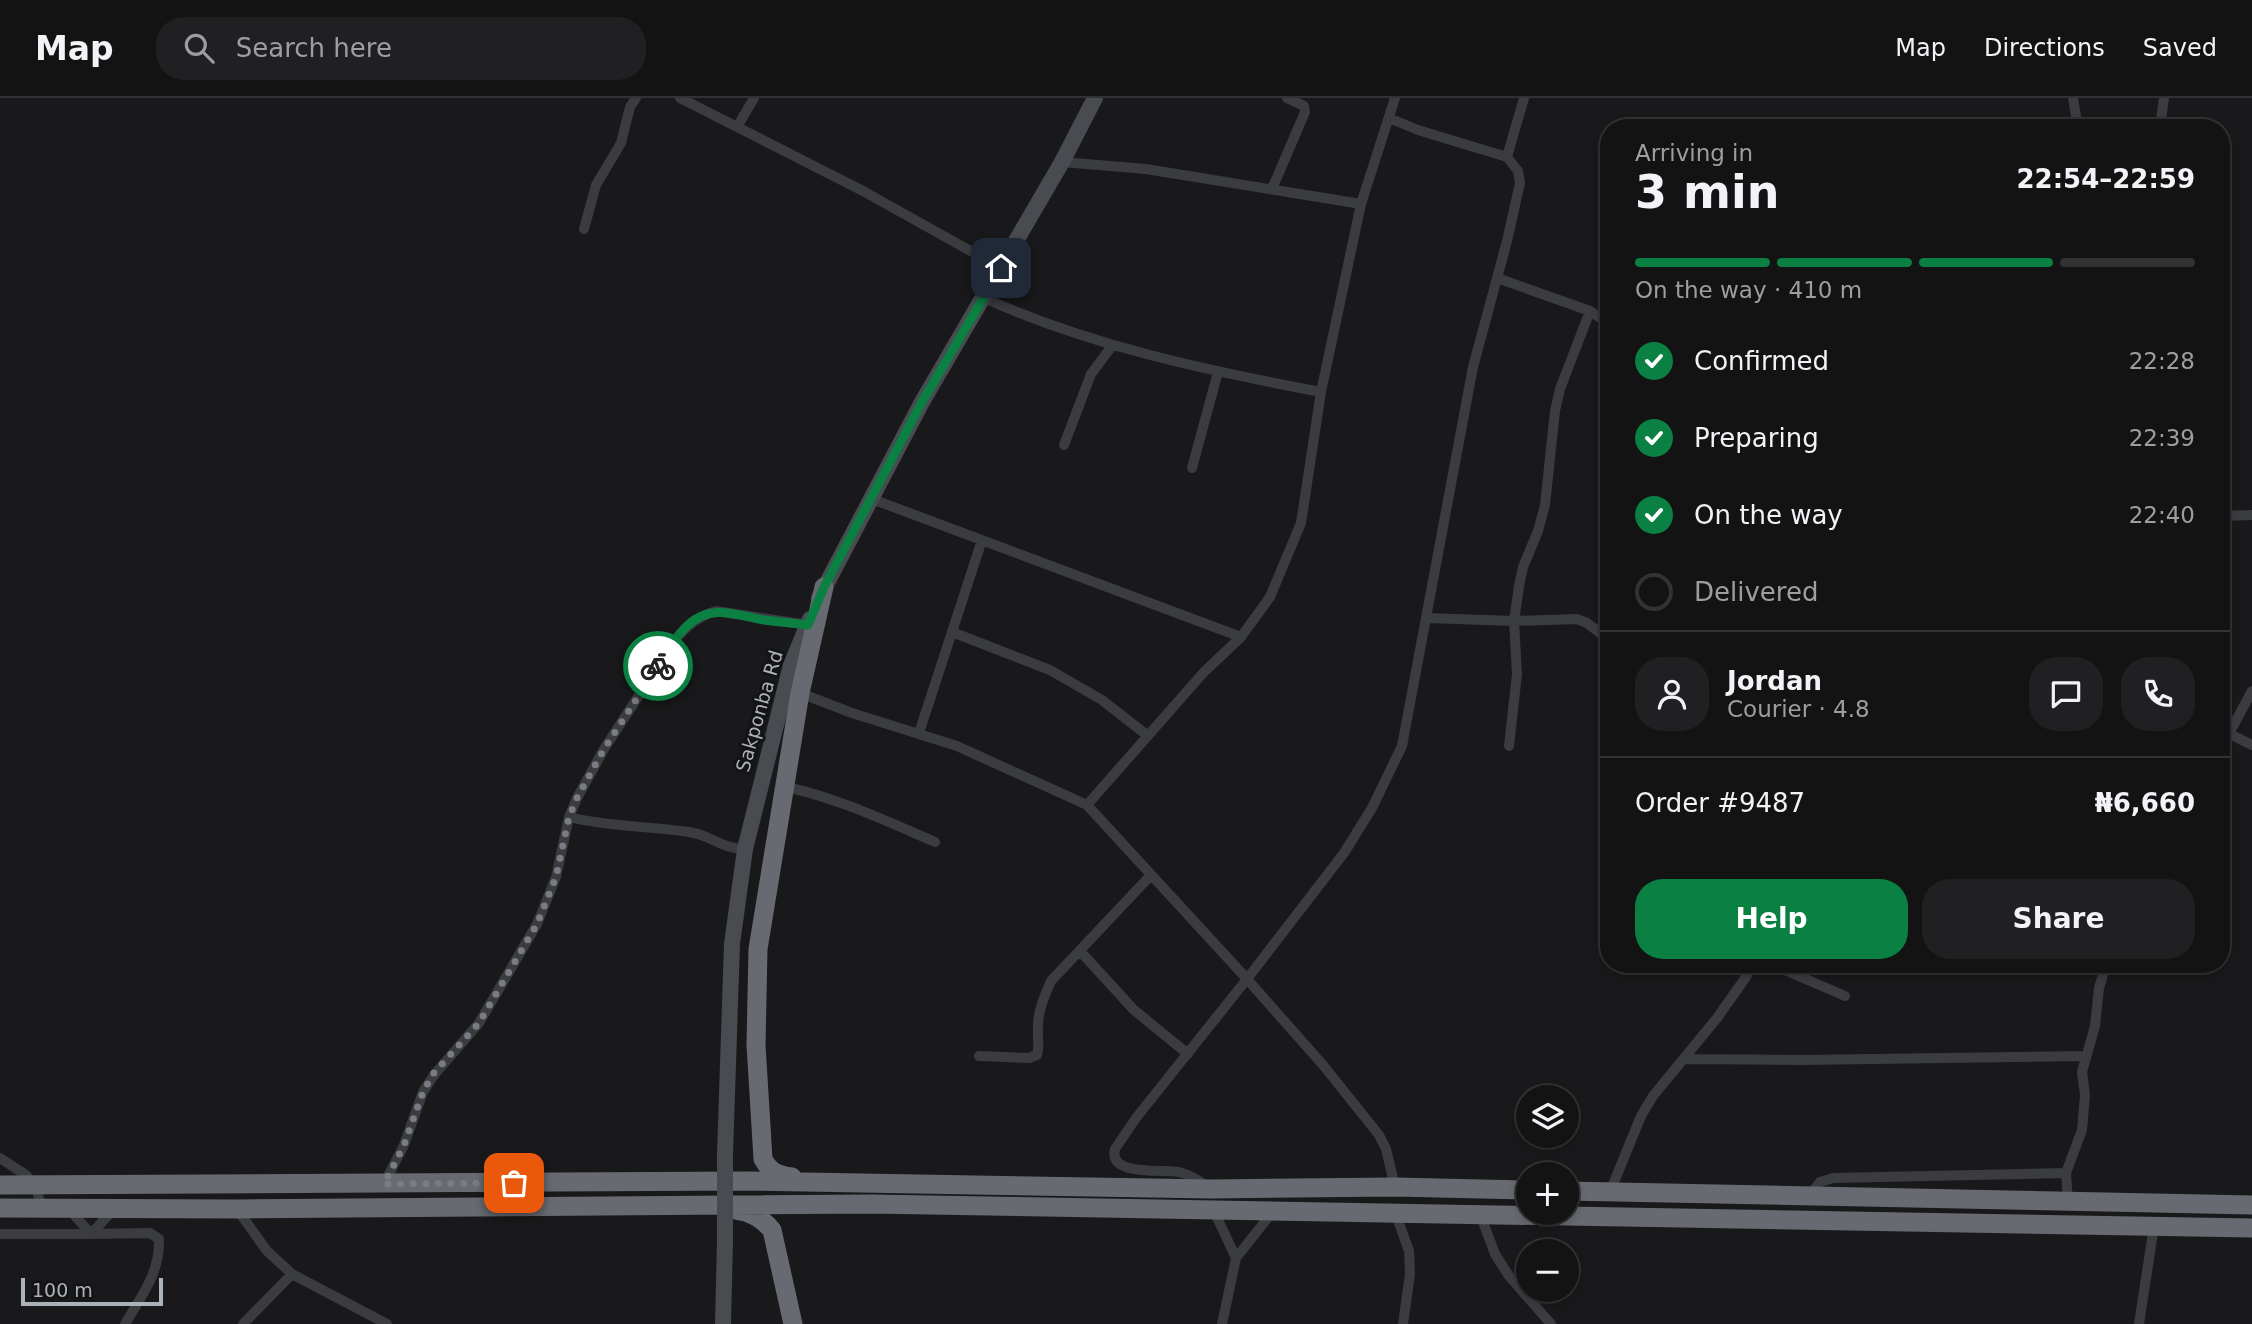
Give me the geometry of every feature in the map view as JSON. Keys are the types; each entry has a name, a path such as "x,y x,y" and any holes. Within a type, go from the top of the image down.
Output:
{"highway":[{"path":"644,1182 740,1176 758,1169 762,1159 756,1045 758,949 800,693 824,587"},
{"path":"762,1159 775,1174 849,1182"},
{"path":"0,1185 849,1182 1211,1189 1395,1187 1516,1190"},
{"path":"1579,1191 2252,1205"},
{"path":"1667,1217 1668,1193"},
{"path":"0,1208 237,1209 842,1204 2252,1228"},
{"path":"772,1230 778,1218 786,1212 842,1204"},
{"path":"654,1206 741,1211 755,1215 765,1222 772,1230 793,1324"}],"main road":[{"name":"Sakponba Rd","path":"723,1324 732,944 745,849 791,665 824,587 922,402 1062,162 1096,98"}],"street":[{"path":"584,229 596,185 621,143 630,107 636,98"},
{"path":"680,98 863,191 1001,268"},
{"path":"737,127 754,98"},
{"path":"1272,189 1305,112 1304,106 1287,98"},
{"path":"1087,805 1203,672 1241,637 1270,597 1301,523 1321,392 1361,204 1395,98"},
{"path":"1507,157 1524,98"},
{"path":"2073,98 2076,119"},
{"path":"2161,119 2164,98"},
{"path":"1211,1189 1193,1176 1177,1171 1124,1167 1113,1156 1115,1149 1136,1118 1343,853 1372,808 1402,746 1473,368 1520,183 1518,172 1507,157 1418,131 1390,118"},
{"path":"1062,162 1146,169 1361,204"},
{"path":"1497,278 1590,311 1600,318"},
{"path":"984,298 1034,321 1112,346 1218,372 1321,392"},
{"path":"1509,746 1517,674 1514,621 1523,566 1538,531 1545,505 1555,411 1560,389 1590,311"},
{"path":"1064,445 1091,374 1112,346"},
{"path":"1192,468 1218,372"},
{"path":"872,499 1241,637"},
{"path":"2230,516 2252,515"},
{"path":"919,733 982,540"},
{"path":"384,1184 404,1145 423,1092 433,1074 479,1023 537,924 556,877 569,817 604,749 675,640 688,624 716,611 808,625"},
{"path":"1427,618 1514,621 1577,619 1587,622 1600,633"},
{"path":"952,632 1050,670 1102,700 1148,736"},
{"path":"2230,727 2252,691"},
{"path":"800,693 852,713 957,746 1087,805 1323,1065 1379,1135 1386,1149 1395,1187"},
{"path":"2230,739 2252,745"},
{"path":"786,787 816,793 855,807 934,842"},
{"path":"569,817 608,825 688,831 703,834 729,849 745,849"},
{"path":"979,1056 1029,1058 1037,1055 1040,1048 1038,1024 1043,1000 1051,981 1151,875"},
{"path":"1080,951 1134,1010 1188,1054"},
{"path":"1610,1192 1641,1116 1653,1096 1685,1059 1748,973"},
{"path":"1792,973 1845,996"},
{"path":"2068,1201 2066,1173 2082,1130 2085,1095 2081,1079 2095,1026 2099,988 2104,973"},
{"path":"1685,1059 2086,1056"},
{"path":"0,1158 26,1175 36,1186 41,1209"},
{"path":"1809,1196 1820,1182 1833,1178 2066,1173"},
{"path":"68,1209 91,1234"},
{"path":"91,1234 114,1209"},
{"path":"237,1209 267,1251 292,1274 387,1324"},
{"path":"1213,1209 1236,1258"},
{"path":"1222,1324 1236,1258 1274,1210"},
{"path":"1395,1212 1409,1251 1410,1274 1403,1324"},
{"path":"1480,1214 1495,1254 1509,1276 1551,1324"},
{"path":"2139,1324 2154,1226"},
{"path":"0,1234 150,1233 159,1239 159,1257 153,1277 125,1324"},
{"path":"243,1324 292,1274"}],"way so far":[{"path":"514,1183 384,1184 404,1145 423,1092 433,1074 479,1023 537,924 556,877 569,817 577,798 604,749 658,666"}],"route":[{"path":"658,666 688,624 716,611 808,625 824,587 922,402 1001,268"}]}
